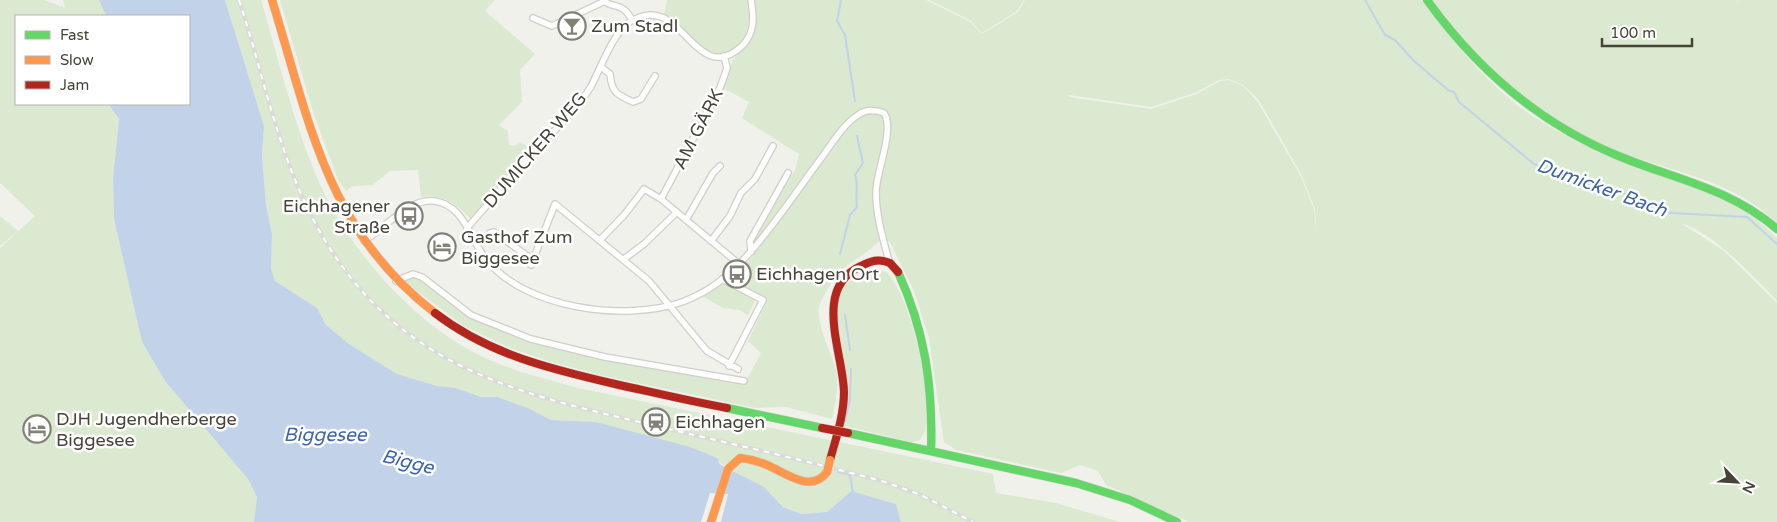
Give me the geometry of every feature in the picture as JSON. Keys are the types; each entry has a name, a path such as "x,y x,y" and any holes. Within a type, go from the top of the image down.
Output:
{"main road":[{"path":"272,0 319,154 339,201 364,241 396,281 430,311 462,331 495,348 529,362 645,390 1094,488 1144,506 1177,522"},
{"path":"1427,0 1474,59 1510,93 1558,127 1616,155 1714,188 1751,208 1777,229"},
{"path":"711,522 730,464 740,458 752,459 809,483 821,480 826,472 844,395 844,377 832,300 842,278 866,262 877,259 888,261 895,267 918,318 932,408 931,451"}],"street":[{"path":"533,18 552,26 603,1 620,6 626,10 632,20 644,15 663,18 671,23 700,51 708,55 724,56 742,47 750,34 754,19 751,0"},
{"name":"DUMICKER WEG","path":"467,228 580,102 622,29 632,20"},
{"name":"AM GÄRK","path":"661,199 720,88 727,68 724,56"},
{"path":"601,67 610,74 610,85 614,91 633,102 641,99 654,76"},
{"path":"364,241 399,214 428,201 435,200 452,208 467,228 485,258 503,275 523,288 550,299 610,311 670,306 700,295 739,264 751,252 843,128 860,113 873,110 884,113 888,124 876,192 880,229 888,261"},
{"path":"711,241 730,216 741,193 755,179 773,146"},
{"path":"686,220 713,173 720,166"},
{"path":"751,252 750,241 788,173"},
{"path":"600,240 625,214 644,189 661,199 739,264"},
{"path":"490,239 490,233 494,232 532,262 555,204 649,281 707,350 729,366 738,369"},
{"path":"624,259 644,244 677,212"},
{"path":"396,281 413,274 422,277 471,314 532,339 605,357 744,380"},
{"path":"722,279 763,300 729,366"}],"green space":[{"path":"0,0 44,0 65,8 63,0 99,0 106,15 15,15 15,105 108,105 119,119 113,177 114,218 142,342 165,381 248,479 257,497 254,522 0,522 0,248 35,216 0,183"},
{"path":"225,0 261,0 299,130 315,173 328,200 361,253 382,278 428,322 453,340 491,360 516,370 557,382 993,474 996,493 1056,503 1120,522 901,522 896,504 851,491 827,512 801,514 783,507 767,490 718,462 596,422 551,420 528,408 497,397 481,397 457,388 437,386 397,374 349,344 326,325 317,308 275,281 271,269 272,234 266,205 262,156 264,126"},
{"path":"280,0 495,0 485,11 535,54 520,70 522,102 499,125 508,131 509,145 514,146 520,142 527,146 529,150 471,219 443,198 421,197 418,170 390,171 373,185 353,186 346,191 338,180 314,115"},
{"path":"667,0 749,0 749,21 742,40 736,48 728,52 719,53 701,47 663,17"},
{"path":"753,0 926,0 969,21 982,34 1018,12 1025,0 1421,0 1483,74 1525,111 1567,136 1612,158 1691,183 1722,196 1748,211 1777,238 1777,301 1745,268 1719,245 1693,228 1681,223 1724,251 1777,303 1777,522 1189,522 1106,485 1098,471 1080,465 1061,473 956,450 944,442 929,338 914,291 890,242 879,241 843,269 833,280 819,307 820,322 837,376 837,394 832,419 786,407 755,408 605,376 551,362 510,348 464,326 405,282 412,277 420,280 469,317 604,360 744,385 761,353 748,341 768,299 735,284 733,278 755,254 754,237 795,170 799,154 742,118 749,102 723,88 732,61 753,36 756,18","holes":["1229,79 1243,85 1258,99 1300,172 1315,209 1317,236 1314,209 1299,173 1257,101 1243,86 1229,80 1220,81 1197,94 1151,109 1069,97 1069,95 1151,107 1197,92 1219,80"]},
{"path":"929,0 1024,0 1017,11 982,33 970,20"},
{"path":"1433,0 1739,0 1736,3 1740,0 1777,0 1777,223 1761,209 1723,188 1702,179 1619,152 1564,126 1514,90 1492,70 1470,48"},
{"path":"0,216 18,231 0,246"},
{"path":"885,271 894,282 911,321 923,371 927,415 925,430 920,440 911,442 841,425 846,379 839,330 838,302 842,290 850,281 864,275"},
{"path":"726,282 756,298 748,315 739,310 723,308 702,296"}],"water":[{"name":"Biggesee","path":"99,0 225,0 264,126 262,156 266,205 272,234 271,269 275,281 317,308 326,325 349,344 397,374 437,386 456,388 481,397 497,397 528,408 551,420 596,422 690,447 719,459 718,462 721,465 764,487 783,507 801,514 827,512 851,491 896,504 901,522 721,522 728,494 710,493 701,522 254,522 257,497 248,479 165,381 142,342 114,219 113,177 119,119 109,105 190,105 190,15 106,15"}],"waterway":[{"path":"841,0 837,21 845,35 855,101"},
{"name":"Dumicker Bach","path":"1365,0 1385,35 1395,40 1414,61 1448,90 1454,92 1459,102 1534,164 1549,171 1632,196 1671,213 1747,217 1777,244"},
{"path":"840,254 850,215 857,207 855,175 863,163 857,136"},
{"path":"845,315 850,350"},
{"path":"845,421 850,400 851,369"},
{"path":"838,472 850,475 853,493"}],"railway":[{"path":"239,0 275,124 285,154 310,213 326,242 357,285 391,320 429,348 470,370 558,402 885,482 921,495 973,522"}],"traffic: fast":[{"path":"1427,0 1466,48 1510,91 1534,109 1587,142 1616,155 1720,193 1739,203 1777,229"},
{"path":"898,272 921,337 929,381 931,451"},
{"path":"727,408 822,428"},
{"path":"848,433 1076,483 1130,500 1177,522"}],"traffic: slow":[{"path":"272,0 312,131 327,171 346,209 369,246 398,280 435,313"},
{"path":"711,522 728,469 740,458 760,462 790,477 806,482 821,478 827,472"},
{"path":"827,472 830,460"}],"traffic: jam":[{"path":"830,460 844,401 834,322 834,305 838,289 846,276 861,266 879,260 890,263 898,272"},
{"path":"435,313 455,327 498,350 543,366 615,384 727,408"},
{"path":"822,428 848,433"}],"place":[{"name":"Zum Stadl","path":"572,26"},
{"name":"Eichhagener Straße","path":"409,216"},
{"name":"Gasthof Zum Biggesee","path":"442,247"},
{"name":"Eichhagen Ort","path":"737,274"},
{"name":"Eichhagen","path":"656,422"},
{"name":"DJH Jugendherberge Biggesee","path":"37,429"}],"water label":[{"name":"Bigge","path":"408,461"}]}
